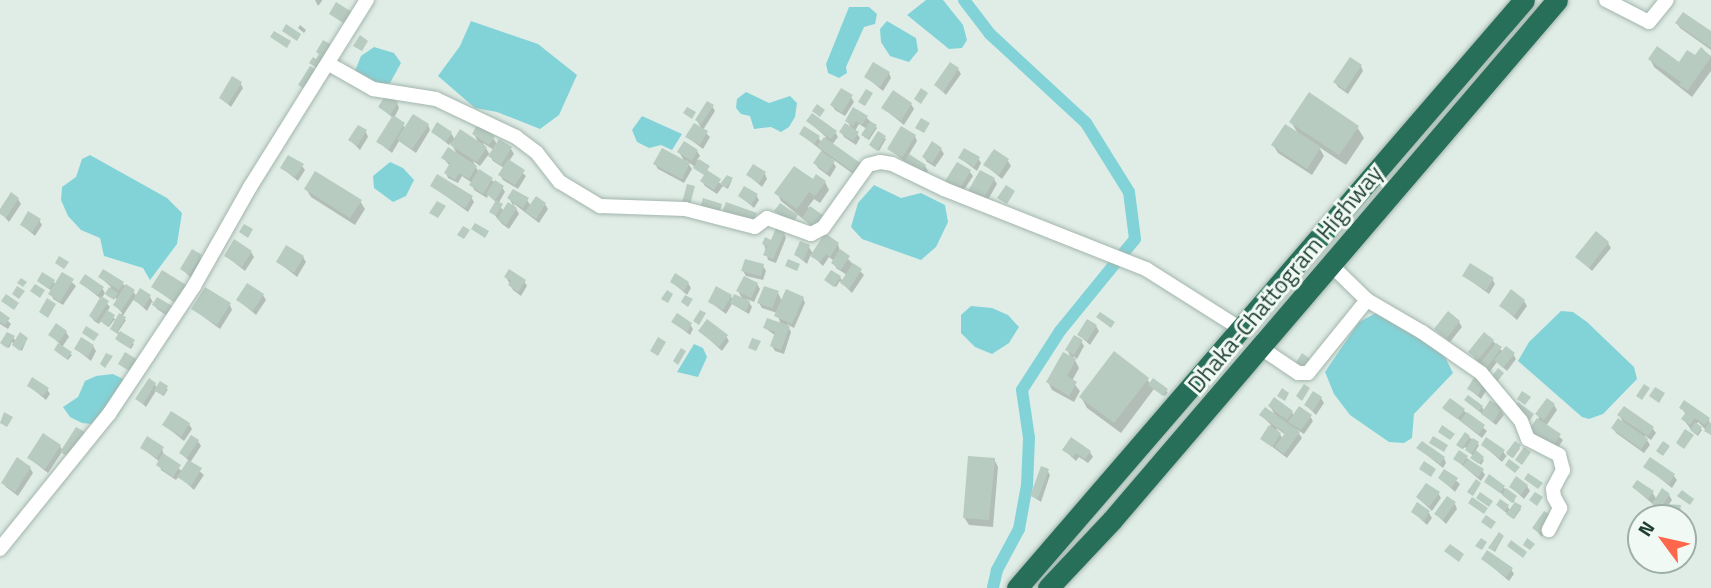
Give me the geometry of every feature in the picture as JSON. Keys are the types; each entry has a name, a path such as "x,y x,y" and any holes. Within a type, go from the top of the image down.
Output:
{"highway":[{"name":"Dhaka-Chattogram Highway","path":"1020,585 1524,0"},
{"name":"Dhaka-Chattogram Highway","path":"1048,588 1112,520 1261,348 1557,0"}],"street":[{"path":"0,549 109,414 194,286 250,187 367,0"},
{"path":"1606,0 1649,22 1667,0"},
{"path":"329,64 373,89 436,99 506,133 537,153 560,183 600,206 685,209 755,227 767,218 799,233 810,234 823,228 868,165 880,162 1146,269 1241,329"},
{"path":"1331,265 1367,300 1422,332 1474,368 1517,415 1528,439 1559,455 1563,470 1553,489 1553,497 1560,508 1549,530"},
{"path":"1261,348 1298,373 1308,373 1367,300"}],"water":[{"path":"926,0 943,0 963,25 967,40 962,48 949,49 907,15"},
{"path":"849,7 869,7 877,14 875,24 864,27 846,67 847,73 839,78 828,73 826,64"},
{"path":"471,21 538,44 577,75 559,115 540,129 497,112 475,108 438,76 460,46"},
{"path":"887,21 916,38 918,51 909,62 890,56 881,42 880,29"},
{"path":"374,47 394,53 401,63 390,83 379,86 355,71 361,56"},
{"path":"746,92 769,103 790,96 797,103 795,117 789,127 781,132 771,127 754,129 750,116 741,114 736,108 737,99"},
{"path":"642,116 682,134 672,150 661,145 649,148 637,142 632,130"},
{"path":"90,155 167,198 182,213 177,244 150,280 143,268 104,256 100,238 81,230 68,216 61,200 62,187 76,177 82,159"},
{"path":"390,162 403,168 414,180 406,196 393,202 374,188 373,176"},
{"path":"874,185 901,198 921,193 945,205 948,222 936,247 921,260 862,239 851,227 858,203"},
{"path":"971,306 992,308 1008,315 1019,327 1009,343 992,354 975,347 961,333 961,315"},
{"path":"1561,311 1573,312 1587,322 1634,367 1637,379 1603,414 1589,419 1582,417 1518,361 1529,342"},
{"path":"1378,312 1443,353 1453,373 1414,414 1412,438 1404,443 1389,442 1350,415 1334,394 1325,372 1359,322"},
{"path":"694,344 703,348 707,357 698,377 677,372"},
{"path":"113,374 129,382 129,396 117,416 101,425 82,423 70,417 63,407 78,397 85,381 96,376"}],"building":[{"path":"336,2 352,12 345,24 329,14"},
{"path":"1683,12 1711,31 1711,48 1675,23"},
{"path":"286,24 301,34 297,41 282,31"},
{"path":"274,31 291,41 287,48 270,37"},
{"path":"360,35 368,41 362,51 353,46"},
{"path":"323,40 335,47 320,70 309,63 313,57 316,59 319,54 316,52"},
{"path":"1657,46 1679,62 1687,50 1695,55 1701,47 1711,57 1688,90 1648,59"},
{"path":"1350,57 1362,65 1345,90 1333,82"},
{"path":"873,62 890,72 880,87 864,77"},
{"path":"950,62 959,68 943,92 934,85"},
{"path":"310,66 319,72 307,90 298,85"},
{"path":"232,76 242,82 228,104 219,98"},
{"path":"841,88 853,95 842,113 830,105"},
{"path":"921,88 928,93 921,104 914,99"},
{"path":"866,89 873,93 865,106 858,102"},
{"path":"893,90 912,103 901,121 881,108"},
{"path":"1309,92 1359,126 1339,155 1289,122"},
{"path":"386,95 398,102 390,115 378,107"},
{"path":"707,101 714,105 701,124 695,120"},
{"path":"817,104 825,110 820,117 812,111"},
{"path":"687,107 696,112 692,119 683,113"},
{"path":"853,107 868,116 862,125 856,121 853,126 845,121"},
{"path":"812,113 837,131 831,139 806,121"},
{"path":"413,114 429,124 412,149 397,139"},
{"path":"393,115 405,123 389,149 376,142"},
{"path":"921,118 930,123 924,133 915,128"},
{"path":"870,121 877,125 868,139 861,135"},
{"path":"437,122 452,132 446,142 431,132"},
{"path":"694,123 708,131 700,145 685,137"},
{"path":"845,123 859,132 853,141 839,132"},
{"path":"1285,124 1321,147 1307,169 1271,145"},
{"path":"358,125 367,130 357,146 348,140"},
{"path":"477,125 495,136 489,145 472,134"},
{"path":"804,126 820,136 814,144 799,134"},
{"path":"901,126 916,135 902,158 887,149"},
{"path":"460,129 487,147 477,162 450,145"},
{"path":"878,131 886,136 877,151 869,145"},
{"path":"824,137 863,165 856,174 817,146"},
{"path":"499,139 512,147 501,165 488,156"},
{"path":"684,141 698,150 692,161 677,152"},
{"path":"932,141 942,148 932,163 922,157"},
{"path":"448,147 477,166 469,179 459,173 455,180 444,173 450,163 441,158"},
{"path":"662,148 690,163 682,179 653,164"},
{"path":"964,148 980,157 974,167 958,158"},
{"path":"994,149 1009,159 999,175 983,165"},
{"path":"821,151 835,161 827,173 813,163"},
{"path":"909,154 926,165 921,173 904,163"},
{"path":"288,155 304,164 295,177 280,168"},
{"path":"508,159 525,170 515,185 498,175"},
{"path":"699,159 710,166 707,170 721,179 714,190 700,181 704,175 693,168"},
{"path":"957,162 971,170 959,190 945,181"},
{"path":"753,164 766,172 759,183 746,175"},
{"path":"794,166 813,179 816,174 826,181 815,196 809,192 797,209 774,193"},
{"path":"479,169 493,178 483,194 469,185"},
{"path":"980,170 995,178 983,200 968,191"},
{"path":"315,171 362,200 350,218 304,189"},
{"path":"437,174 473,196 465,208 430,186"},
{"path":"727,175 733,178 726,188 720,184"},
{"path":"495,180 504,186 495,200 486,194"},
{"path":"687,184 695,186 690,205 682,203"},
{"path":"1006,185 1015,191 1007,204 997,198"},
{"path":"744,186 758,194 751,205 738,196"},
{"path":"513,189 529,198 523,208 507,198"},
{"path":"11,192 19,198 6,218 0,214 0,209"},
{"path":"536,196 546,203 536,219 525,212"},
{"path":"703,198 722,204 719,214 700,208"},
{"path":"496,200 503,204 496,216 489,212"},
{"path":"437,201 446,206 438,218 429,213"},
{"path":"508,202 517,208 506,225 497,219"},
{"path":"726,202 757,213 752,224 722,213"},
{"path":"780,203 798,215 792,224 774,211"},
{"path":"810,206 824,216 816,228 802,218"},
{"path":"28,211 41,219 32,232 20,225"},
{"path":"475,223 489,231 485,238 471,229"},
{"path":"244,224 253,229 248,238 239,232"},
{"path":"463,226 470,230 464,239 457,235"},
{"path":"776,228 785,232 773,259 763,255 767,246 762,244 765,237 771,240"},
{"path":"1596,231 1609,242 1589,268 1575,257"},
{"path":"825,233 839,243 830,257 826,254 820,262 810,256"},
{"path":"234,239 252,251 242,267 224,256"},
{"path":"800,241 810,245 804,260 794,255"},
{"path":"286,245 304,256 294,273 276,262"},
{"path":"192,249 202,255 189,275 180,269"},
{"path":"840,249 850,256 841,270 831,263"},
{"path":"59,256 69,262 64,269 55,263"},
{"path":"745,259 764,264 761,276 741,271"},
{"path":"788,259 800,264 797,271 785,266"},
{"path":"853,263 862,269 849,289 840,283"},
{"path":"1470,263 1494,278 1486,290 1462,276"},
{"path":"103,269 124,282 119,290 98,277"},
{"path":"509,269 526,280 518,292 508,285 511,281 504,277"},
{"path":"162,270 191,288 180,305 151,287"},
{"path":"831,270 841,276 834,287 824,280"},
{"path":"42,272 55,280 49,289 37,281"},
{"path":"62,272 74,279 60,302 48,294"},
{"path":"675,273 689,282 684,291 670,282"},
{"path":"85,274 104,287 98,295 79,283"},
{"path":"744,276 758,283 751,298 736,291"},
{"path":"21,278 27,282 23,287 17,283"},
{"path":"247,283 264,294 253,311 236,300"},
{"path":"35,284 45,290 40,298 30,291"},
{"path":"126,284 135,290 121,311 113,305"},
{"path":"17,286 25,291 19,299 12,294"},
{"path":"716,286 732,295 723,310 708,302"},
{"path":"764,286 779,291 772,308 757,303"},
{"path":"109,287 118,293 114,300 105,294"},
{"path":"205,287 231,303 217,325 191,309"},
{"path":"140,288 151,295 144,307 133,300"},
{"path":"786,289 804,297 792,324 774,316"},
{"path":"1511,289 1525,300 1514,316 1499,306"},
{"path":"667,290 673,294 668,303 661,299"},
{"path":"6,294 19,303 14,310 1,301"},
{"path":"734,294 750,301 746,311 730,303"},
{"path":"685,295 693,299 688,307 681,302"},
{"path":"101,296 109,301 96,321 89,316"},
{"path":"157,297 174,307 169,315 152,305"},
{"path":"47,298 56,304 48,318 39,312"},
{"path":"107,310 115,315 108,327 100,321"},
{"path":"700,310 706,313 699,325 693,321"},
{"path":"0,311 10,318 5,325 0,322"},
{"path":"1448,311 1460,321 1446,339 1434,329"},
{"path":"1100,312 1115,322 1111,328 1096,317"},
{"path":"119,313 126,317 116,333 110,329"},
{"path":"677,313 692,323 687,332 671,322"},
{"path":"767,318 790,326 781,350 770,346 775,332 763,328"},
{"path":"707,319 728,335 719,347 698,331"},
{"path":"1087,319 1097,325 1087,341 1077,335"},
{"path":"56,323 67,331 59,342 48,335"},
{"path":"86,326 99,334 94,341 82,333"},
{"path":"120,331 135,340 130,348 115,339"},
{"path":"7,332 15,336 7,348 0,343"},
{"path":"20,332 28,338 20,351 12,345"},
{"path":"1484,332 1494,340 1478,360 1468,352"},
{"path":"1074,335 1083,340 1074,355 1065,350"},
{"path":"81,337 94,345 88,357 74,349"},
{"path":"658,337 666,342 658,356 650,351"},
{"path":"752,338 761,341 756,351 748,348"},
{"path":"58,343 72,352 67,359 54,350"},
{"path":"1496,343 1502,347 1485,370 1479,365"},
{"path":"1506,346 1515,353 1503,368 1494,360"},
{"path":"681,348 686,351 678,365 673,361"},
{"path":"1114,351 1149,378 1114,423 1079,397"},
{"path":"125,352 138,360 131,372 118,364"},
{"path":"1063,352 1076,359 1067,376 1077,382 1069,396 1046,382"},
{"path":"106,353 113,356 105,368 100,364"},
{"path":"1302,353 1310,359 1303,369 1295,364"},
{"path":"1498,368 1504,373 1495,384 1490,379"},
{"path":"1475,376 1485,383 1478,395 1467,389"},
{"path":"32,377 49,388 43,396 27,386"},
{"path":"149,378 156,383 143,404 135,399"},
{"path":"1153,378 1168,389 1163,396 1148,385"},
{"path":"160,381 168,386 163,396 154,390"},
{"path":"1304,384 1310,388 1302,401 1296,396"},
{"path":"1644,384 1650,388 1642,400 1636,396"},
{"path":"1655,387 1665,393 1659,403 1649,396"},
{"path":"1282,388 1289,393 1285,401 1277,396"},
{"path":"1313,391 1322,397 1313,411 1304,405"},
{"path":"1522,391 1531,397 1525,405 1517,399"},
{"path":"1468,395 1483,406 1479,411 1464,400"},
{"path":"1274,397 1293,411 1287,420 1268,406"},
{"path":"1450,398 1465,409 1457,419 1442,408"},
{"path":"1547,398 1555,404 1544,420 1535,414"},
{"path":"1490,400 1502,408 1493,422 1481,414"},
{"path":"1684,400 1710,418 1705,425 1695,418 1690,425 1681,419 1686,412 1679,408"},
{"path":"1518,402 1534,414 1530,420 1513,409"},
{"path":"1299,406 1312,415 1301,430 1288,422"},
{"path":"1624,406 1654,427 1648,436 1617,415"},
{"path":"1265,407 1300,432 1284,454 1275,447 1285,433 1259,415"},
{"path":"171,411 190,423 181,437 162,425"},
{"path":"4,412 13,417 7,427 0,423"},
{"path":"1467,412 1485,425 1479,434 1460,421"},
{"path":"1537,418 1561,434 1552,448 1528,431"},
{"path":"1618,418 1648,439 1641,449 1611,428"},
{"path":"1695,422 1702,427 1697,435 1690,430"},
{"path":"1709,422 1711,423 1711,435 1704,431"},
{"path":"1269,425 1281,433 1272,447 1260,439"},
{"path":"1442,425 1455,434 1450,440 1438,432"},
{"path":"76,427 85,432 69,457 60,452"},
{"path":"1685,429 1694,435 1684,449 1676,443"},
{"path":"1465,432 1470,436 1462,449 1456,445"},
{"path":"43,433 61,445 45,469 27,458"},
{"path":"191,435 199,440 187,458 179,453"},
{"path":"147,436 164,447 157,458 140,448"},
{"path":"1433,436 1448,445 1444,452 1429,443"},
{"path":"1071,437 1091,451 1085,459 1076,453 1073,457 1062,450"},
{"path":"1486,437 1505,450 1499,458 1481,445"},
{"path":"1473,438 1479,442 1471,454 1465,450"},
{"path":"1422,441 1445,457 1440,464 1416,448"},
{"path":"1515,441 1521,445 1512,458 1506,453"},
{"path":"1663,441 1670,446 1663,456 1656,451"},
{"path":"1524,447 1531,452 1522,465 1515,460"},
{"path":"1459,450 1468,456 1462,465 1453,459"},
{"path":"1476,450 1484,457 1479,464 1470,458"},
{"path":"163,453 181,465 173,477 156,465"},
{"path":"968,456 995,458 989,520 963,518"},
{"path":"17,457 31,467 15,492 1,483"},
{"path":"1650,457 1675,474 1669,484 1643,467"},
{"path":"1468,459 1484,469 1478,477 1463,466"},
{"path":"1509,459 1520,467 1515,473 1505,465"},
{"path":"188,460 202,468 191,486 177,477"},
{"path":"1424,461 1436,469 1431,477 1419,469"},
{"path":"1041,466 1049,469 1038,498 1030,496"},
{"path":"1444,469 1458,478 1451,488 1438,478"},
{"path":"1528,473 1543,483 1538,489 1524,479"},
{"path":"1489,474 1505,486 1500,493 1484,482"},
{"path":"1516,476 1528,485 1521,495 1509,487"},
{"path":"1476,479 1481,483 1473,496 1467,492"},
{"path":"1637,480 1654,491 1648,499 1632,487"},
{"path":"1426,483 1440,492 1429,507 1416,497"},
{"path":"1506,488 1517,496 1512,503 1502,495"},
{"path":"1662,488 1670,494 1663,504 1652,504"},
{"path":"1682,490 1694,499 1689,504 1677,496"},
{"path":"1480,492 1493,501 1489,507 1476,498"},
{"path":"1535,492 1543,497 1537,506 1529,500"},
{"path":"1447,496 1456,502 1443,520 1434,514"},
{"path":"1472,497 1488,508 1484,514 1468,503"},
{"path":"1500,499 1509,505 1505,511 1496,505"},
{"path":"1417,502 1430,511 1424,521 1411,512"},
{"path":"1515,502 1522,506 1513,519 1506,514"},
{"path":"1544,511 1551,515 1539,533 1532,528"},
{"path":"1486,515 1496,522 1491,529 1481,522"},
{"path":"1499,532 1504,536 1494,551 1488,548"},
{"path":"1481,538 1487,542 1482,550 1475,546"},
{"path":"1527,538 1535,544 1530,550 1523,545"},
{"path":"1511,540 1527,552 1523,558 1507,546"},
{"path":"1450,544 1464,554 1459,562 1444,551"},
{"path":"1487,550 1513,568 1506,577 1481,559"}],"waterway":[{"path":"964,0 990,34 1086,123 1129,192 1135,239 1060,331 1022,390 1029,438 1027,485 1019,529 997,570 993,588"}]}
